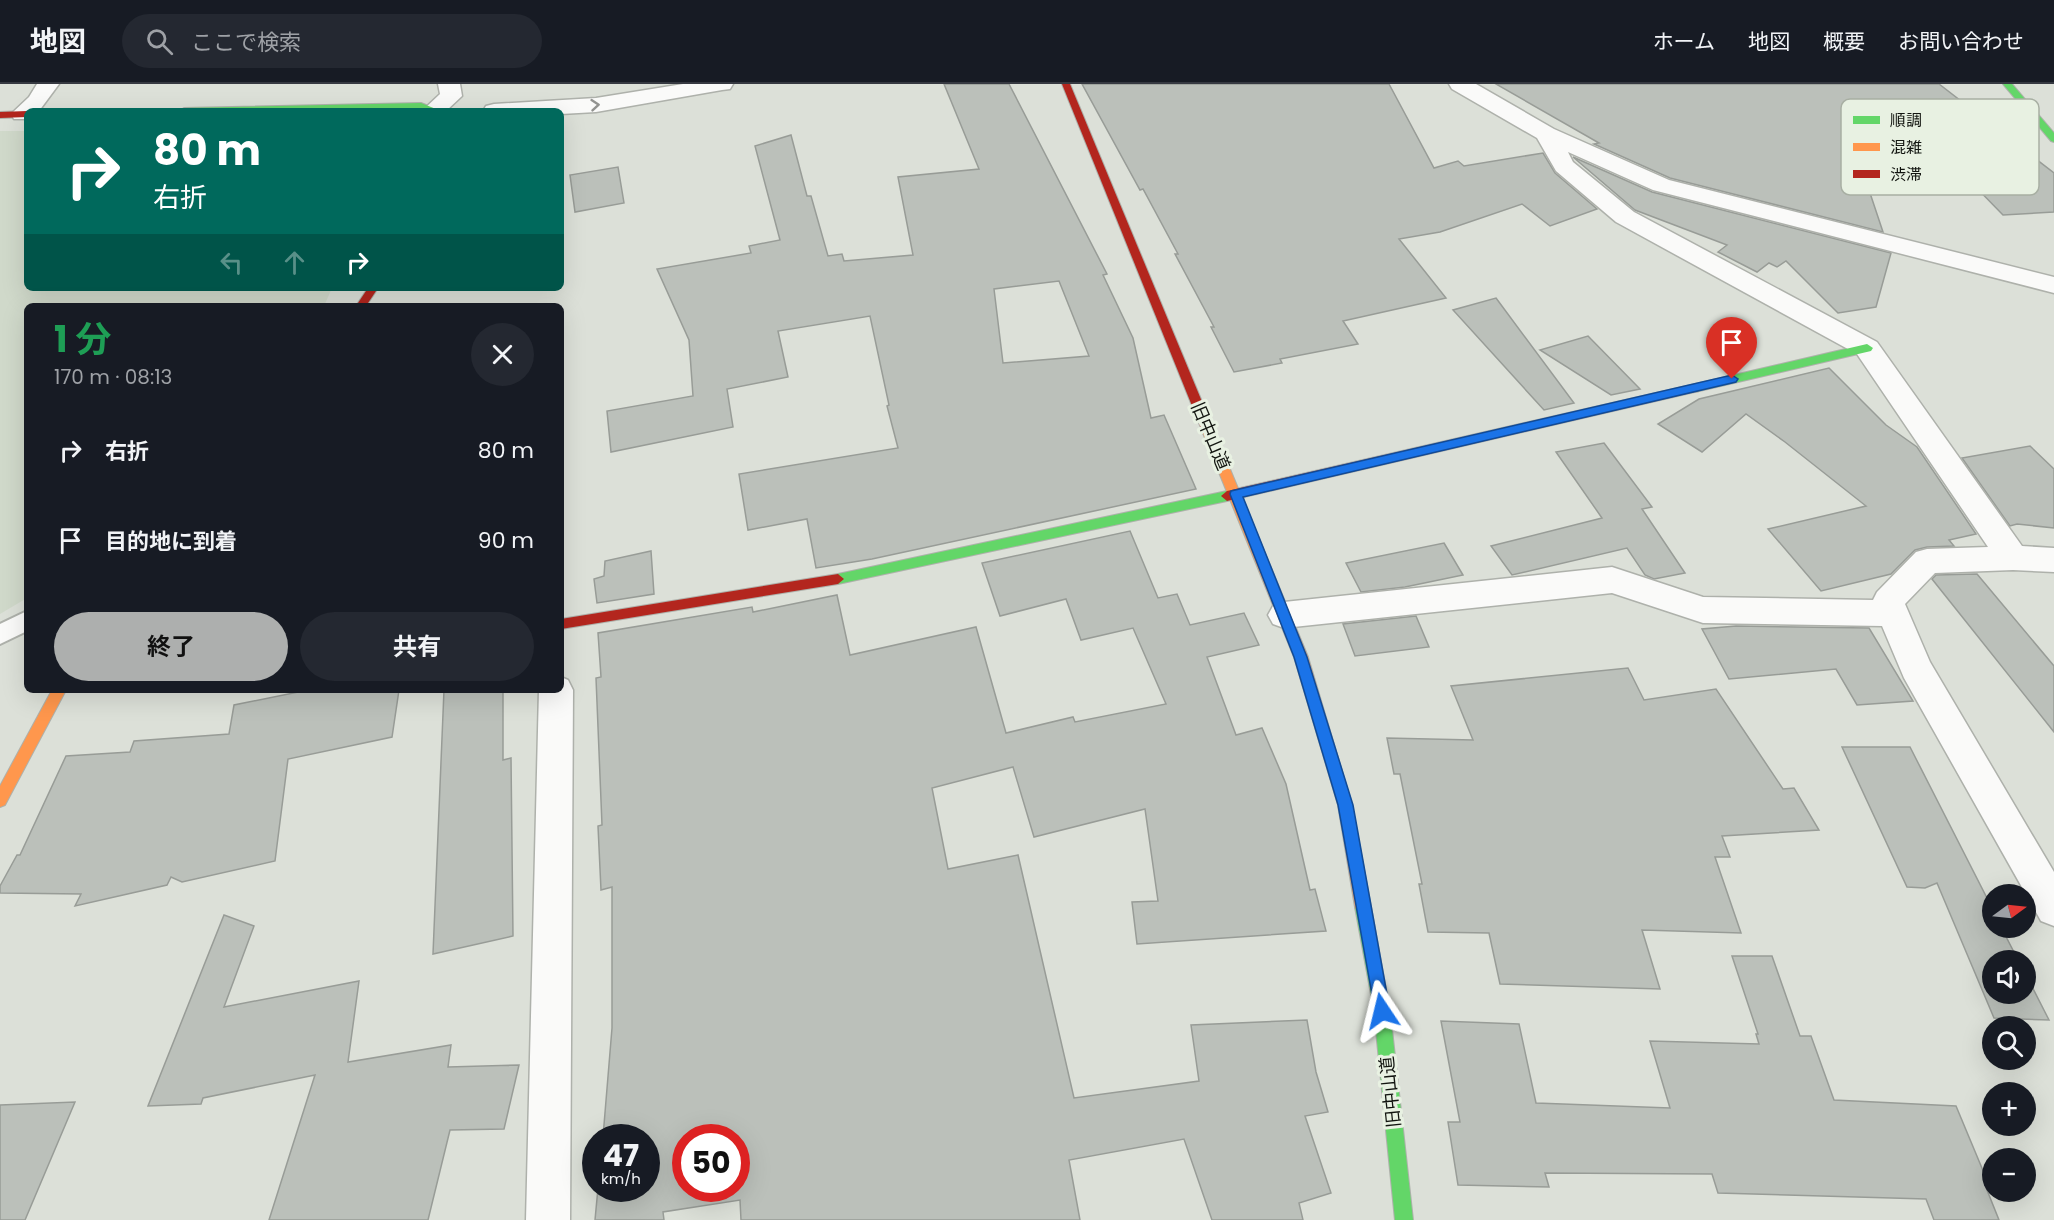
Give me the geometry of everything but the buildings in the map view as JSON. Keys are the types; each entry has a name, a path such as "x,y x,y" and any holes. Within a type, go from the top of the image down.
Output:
{"street":[{"path":"26,108 37,102 48,84"},
{"path":"437,108 451,96 449,84"},
{"path":"545,108 596,105 722,84"},
{"name":"旧中山道","path":"1066,84 1126,236 1236,494 1301,657 1345,805 1382,1011 1404,1220"},
{"path":"1460,84 1546,134 1661,185 2054,285"},
{"path":"2007,84 2020,99"},
{"path":"326,108 421,106 428,108"},
{"path":"2039,120 2053,136"},
{"path":"1546,134 1564,166 1625,217 1867,348 2013,558"},
{"path":"564,624 872,573 1236,494 1867,348"},
{"path":"2051,896 1916,668 1888,601 1927,561 2013,558 2054,560"},
{"path":"1284,615 1612,580 1703,610 1893,613"},
{"path":"0,800 56,693"},
{"path":"548,1220 556,693"}],"lane":[{"path":"0,635 24,622"}],"shaded area":[{"path":"0,131 24,131 24,291 331,291 325,303 24,303 24,600 0,614"}],"traffic: fast":[{"path":"2007,84 2020,99"},
{"path":"326,108 421,106 427,108"},
{"path":"2039,121 2054,139"},
{"path":"1695,388 1867,348"},
{"path":"838,579 1227,496"},
{"path":"1363,907 1382,1011 1404,1220"}],"traffic: slow":[{"path":"1209,433 1301,657 1345,805 1363,907"},
{"path":"0,800 57,693"}],"traffic: jam":[{"path":"1066,84 1209,433"},
{"path":"0,115 24,114"},
{"path":"363,303 371,291"},
{"path":"1227,496 1695,388"},
{"path":"564,624 838,579"}],"route":[{"path":"1382,1011 1345,805 1301,657 1236,494 1732,379"}]}
